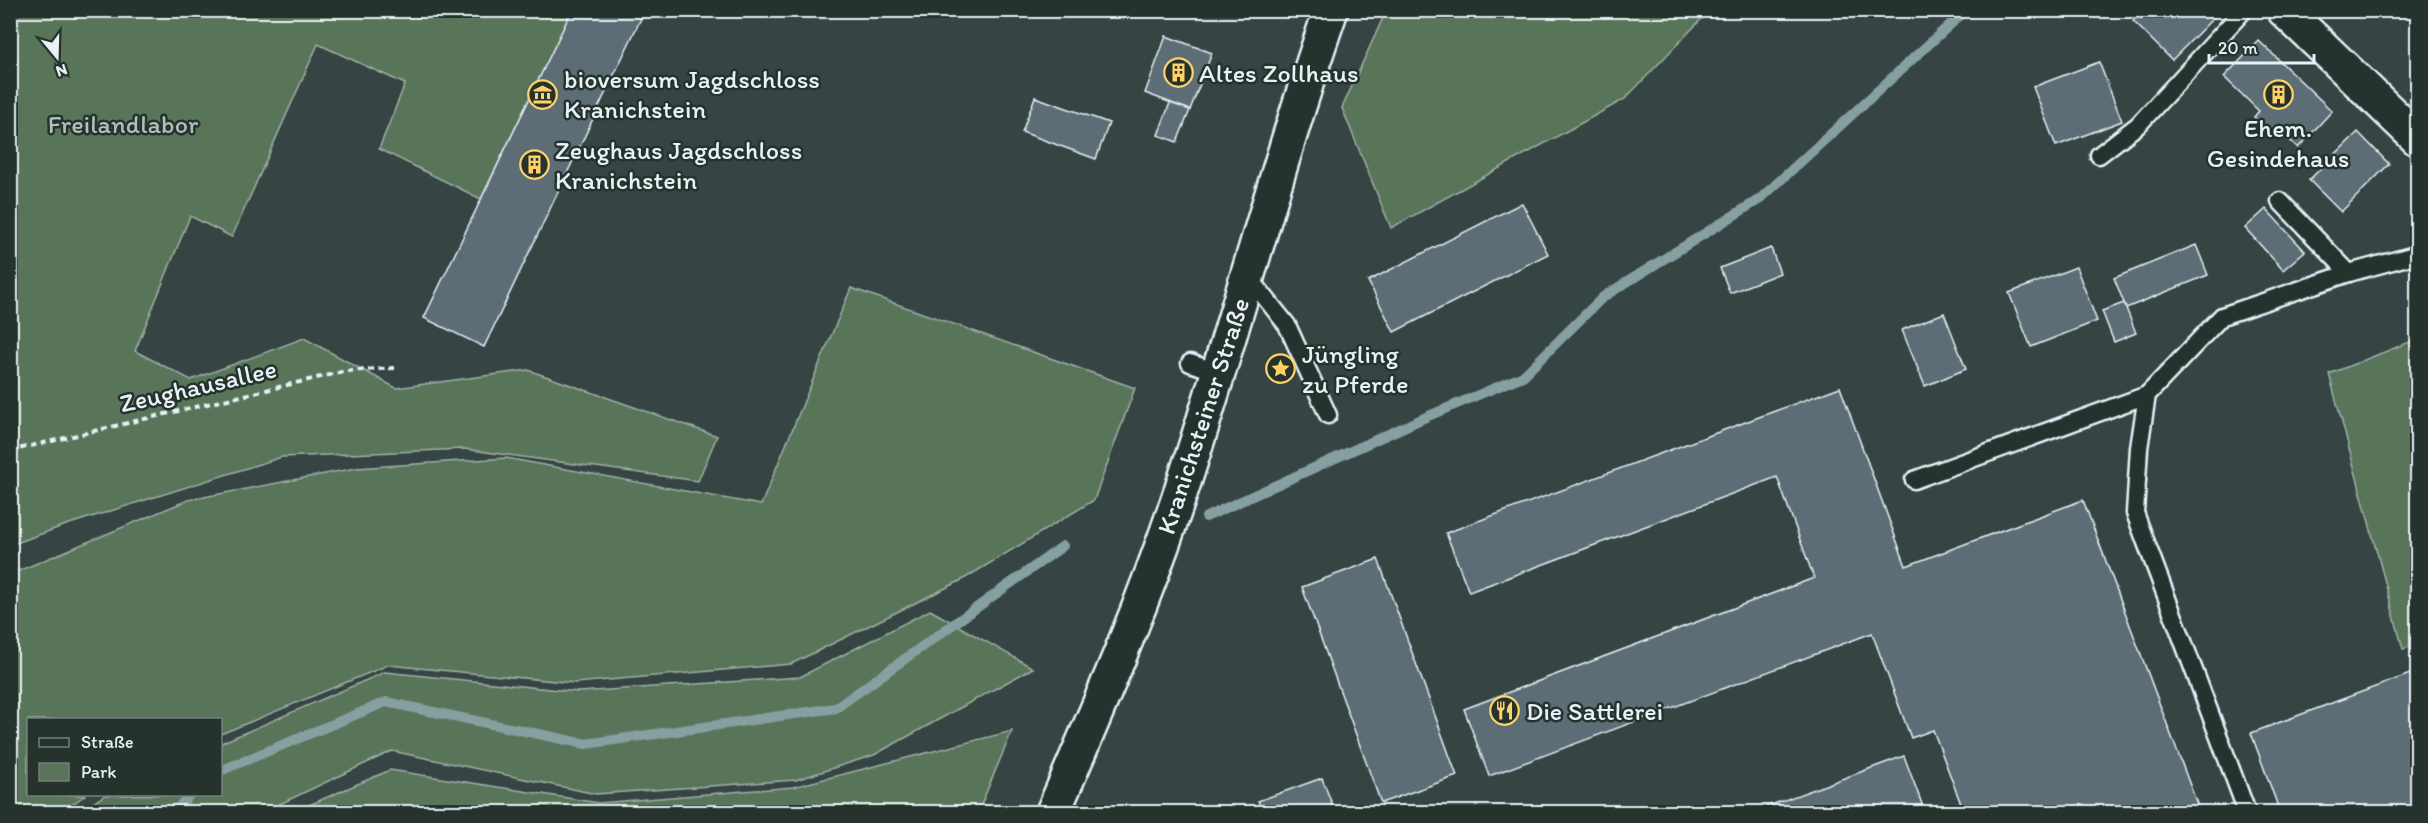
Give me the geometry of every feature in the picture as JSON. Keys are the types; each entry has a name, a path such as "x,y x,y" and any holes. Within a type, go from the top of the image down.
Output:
{"main road":[{"name":"Kranichsteiner Straße","path":"1053,813 1143,598 1204,368 1248,276 1292,121 1331,10"},
{"path":"2284,10 2418,139"}],"lane":[{"path":"2099,155 2138,125 2244,10"},
{"path":"2280,201 2349,273"},
{"path":"1914,480 2147,395 2222,316 2349,273 2418,254"},
{"path":"1248,276 1287,325 1328,415"},
{"path":"2147,395 2139,448 2135,513 2247,813"}],"path":[{"name":"Zeughausallee","path":"10,451 346,371 395,368"}],"green space":[{"path":"1386,10 1709,11 1625,99 1391,228 1342,108"},
{"name":"Freilandlabor","path":"11,11 572,11 481,199 379,149 405,84 318,44 232,237 190,216 135,351 191,380 304,338 396,388 528,370 717,436 698,481 464,449 282,457 63,526 11,545"},
{"path":"851,288 1135,388 1094,500 962,580 791,664 575,683 388,665 222,734 222,718 27,718 27,796 84,796 62,812 11,812 11,574 188,500 356,468 506,458 761,505"},
{"path":"2417,339 2418,644 2403,649 2329,374"},
{"path":"930,610 1033,668 874,755 796,780 596,794 392,751 263,812 79,812 103,796 222,796 222,743 385,672 579,692 800,677"},
{"path":"1012,731 978,812 293,812 390,770 599,803 793,787"}],"building":[{"name":"Zeughaus Jagdschloss Kranichstein","path":"572,10 645,10 484,347 424,318"},
{"path":"2143,10 2221,10 2172,60 2133,21"},
{"name":"Altes Zollhaus","path":"1166,36 1212,53 1190,110 1145,93"},
{"name":"Ehem. Gesindehaus","path":"2259,41 2332,111 2298,148 2275,126 2269,133 2254,117 2259,111 2224,77"},
{"path":"2099,62 2122,121 2056,146 2033,87"},
{"path":"1035,97 1109,123 1096,159 1022,132"},
{"path":"1170,103 1190,110 1177,142 1158,135"},
{"path":"2358,132 2389,164 2341,212 2309,180"},
{"path":"1522,203 1548,254 1394,332 1368,281"},
{"path":"2266,209 2305,251 2283,270 2245,228"},
{"path":"2196,245 2208,275 2126,308 2114,278"},
{"path":"1771,248 1780,273 1730,293 1720,268"},
{"path":"2076,267 2097,321 2031,347 2009,293"},
{"path":"2124,303 2136,333 2114,342 2102,311"},
{"path":"1944,313 1966,369 1925,386 1902,330"},
{"path":"1840,387 1906,566 2083,500 2200,812 1964,812 1933,730 1911,738 1872,633 1489,776 1464,709 1814,578 1777,477 1469,592 1446,533"},
{"path":"1378,559 1457,776 1381,803 1302,587"},
{"path":"2418,671 2418,812 2280,812 2251,733"},
{"path":"1904,756 1925,812 1752,812"},
{"path":"1322,778 1335,812 1263,812 1258,801"}],"waterway":[{"path":"1206,517 1426,417 1523,376 1603,297 1760,199 1966,10"},
{"path":"222,770 386,702 586,744 836,708 1063,546"},
{"path":"175,812 188,796"}],"place":[{"name":"Altes Zollhaus","path":"1178,73"},
{"name":"bioversum Jagdschloss Kranichstein","path":"543,94"},
{"name":"Ehem. Gesindehaus","path":"2278,94"},
{"name":"Zeughaus Jagdschloss Kranichstein","path":"534,165"},
{"name":"Jüngling zu Pferde","path":"1281,369"},
{"name":"Die Sattlerei","path":"1505,711"}]}
